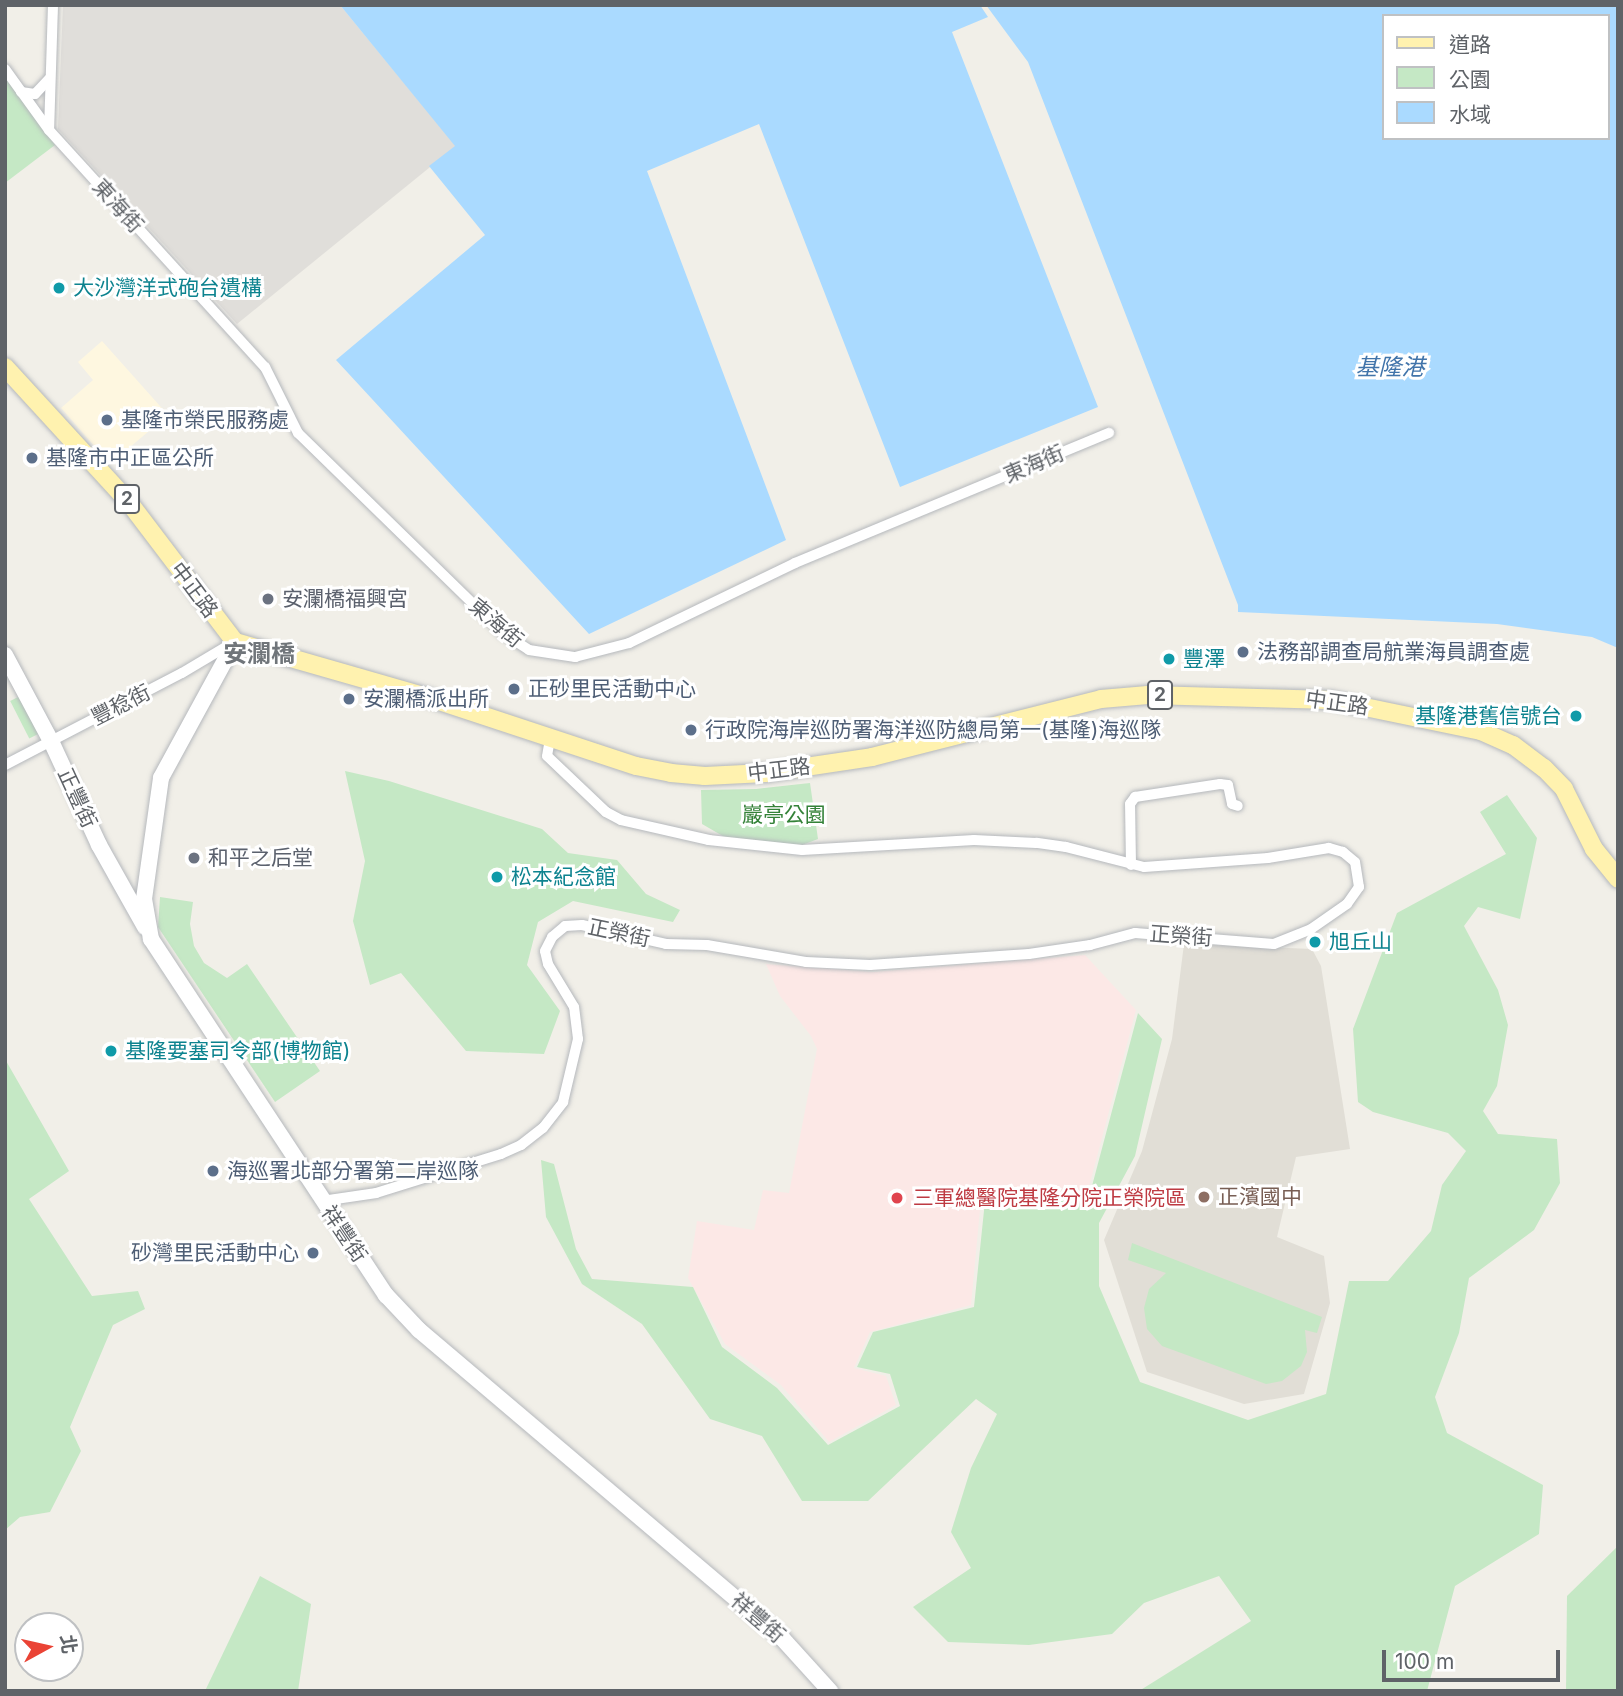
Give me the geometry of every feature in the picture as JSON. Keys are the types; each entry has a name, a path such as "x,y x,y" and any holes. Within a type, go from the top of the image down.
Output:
{"main road":[{"name":"中正路","path":"5,367 128,501 234,642 427,697 550,739 664,772 735,775 872,757 1101,699 1148,695 1319,698 1467,727 1513,745 1544,768 1564,789 1594,849 1618,879"}],"street":[{"path":"49,130 53,5"},
{"name":"東海街","path":"5,69 49,130 265,367 298,433 503,634 529,650 575,657 629,643 795,563 1109,433"},
{"path":"21,92 35,94 49,79"},
{"name":"豐稔街","path":"5,765 234,642"},
{"name":"祥豐街","path":"234,642 161,778 144,899 151,939 386,1295 419,1330 782,1638 830,1691"},
{"name":"正豐街","path":"5,655 51,741 119,883 151,939"},
{"name":"正榮街","path":"322,1201 376,1193 500,1154 521,1145 543,1128 563,1102 578,1039 574,1007 548,964 545,951 552,937 565,926 582,925 666,944 708,945 806,962 870,965 1030,954 1090,945 1135,933 1274,944 1311,929 1347,904 1359,887 1355,862 1343,852 1329,848 1268,858 1144,867 1066,847 974,840 802,850 709,840 621,820 606,812 547,756 550,739"},
{"path":"1130,865 1130,804 1135,797 1220,784 1228,785 1232,804 1238,806"},
{"path":"119,883 138,888 146,881"}],"shaded area":[{"path":"63,5 340,5 456,146 237,324 58,129"},
{"path":"102,341 168,415 110,464 61,408 93,380 78,362"},
{"name":"正濱國中","path":"1184,944 1312,949 1321,966 1350,1149 1296,1157 1277,1237 1324,1256 1330,1303 1304,1394 1244,1404 1147,1372 1104,1240 1142,1151 1172,1039"},
{"name":"三軍總醫院基隆分院正榮院區","path":"1085,955 1136,1010 1086,1198 981,1199 971,1305 870,1332 854,1368 886,1376 896,1405 829,1442 781,1385 725,1344 688,1278 697,1221 754,1230 763,1190 789,1193 817,1049 811,1036 780,996 766,964 873,972"}],"green space":[{"path":"5,76 55,145 5,183"},
{"path":"20,696 39,733 29,738 10,701"},
{"path":"345,771 389,781 542,829 568,853 617,860 646,894 680,910 673,922 573,901 538,922 527,965 560,1011 544,1054 466,1051 401,973 370,985 353,921 365,861"},
{"name":"巖亭公園","path":"810,783 818,839 802,845 728,839 702,824 701,790 756,789"},
{"path":"1507,795 1537,838 1520,919 1478,907 1464,926 1498,990 1508,1025 1497,1086 1483,1111 1498,1134 1557,1139 1560,1183 1534,1230 1469,1278 1459,1333 1435,1397 1447,1433 1543,1485 1539,1534 1455,1586 1427,1691 1139,1691 1251,1621 1219,1576 1144,1603 1112,1634 1029,1645 948,1642 913,1607 971,1568 951,1532 971,1468 997,1414 976,1399 868,1501 802,1501 762,1436 710,1419 642,1324 582,1284 546,1217 541,1160 554,1164 576,1249 592,1279 693,1287 722,1347 777,1388 828,1445 900,1406 890,1374 857,1367 873,1332 974,1307 985,1201 1088,1201 1138,1013 1162,1039 1135,1156 1099,1223 1099,1286 1140,1382 1248,1420 1326,1394 1349,1281 1388,1281 1431,1231 1442,1185 1466,1151 1448,1133 1373,1112 1358,1102 1353,1029 1397,913 1506,854 1480,812"},
{"path":"160,897 193,902 190,924 194,946 204,963 227,978 247,964 320,1071 275,1102 158,927"},
{"path":"5,1059 69,1171 29,1199 92,1296 138,1291 145,1309 113,1325 70,1427 81,1451 50,1512 20,1517 5,1530"},
{"path":"1132,1243 1322,1317 1317,1333 1305,1330 1307,1352 1301,1366 1282,1381 1266,1384 1162,1346 1147,1329 1144,1308 1149,1289 1166,1273 1128,1260"},
{"path":"1618,1546 1618,1691 1566,1691 1567,1596"},
{"path":"260,1576 311,1604 298,1691 205,1691"}],"water":[{"path":"340,5 980,5 988,17 952,32 1098,407 900,487 759,124 647,171 786,540 589,634 336,360 485,235 429,166 455,146"},
{"name":"基隆港","path":"986,5 1618,5 1618,648 1592,637 1497,624 1238,612 1238,605 1028,62"}],"place":[{"name":"大沙灣洋式砲台遺構","path":"59,288"},
{"name":"基隆市榮民服務處","path":"107,420"},
{"name":"基隆市中正區公所","path":"32,458"},
{"name":"安瀾橋福興宮","path":"268,599"},
{"name":"法務部調查局航業海員調查處","path":"1243,652"},
{"name":"豐澤","path":"1169,659"},
{"name":"正砂里民活動中心","path":"514,689"},
{"name":"安瀾橋派出所","path":"349,699"},
{"name":"基隆港舊信號台","path":"1576,716"},
{"name":"行政院海岸巡防署海洋巡防總局第一(基隆)海巡隊","path":"691,730"},
{"name":"和平之后堂","path":"194,858"},
{"name":"松本紀念館","path":"497,877"},
{"name":"旭丘山","path":"1315,942"},
{"name":"基隆要塞司令部(博物館)","path":"111,1051"},
{"name":"海巡署北部分署第二岸巡隊","path":"213,1171"},
{"name":"正濱國中","path":"1204,1197"},
{"name":"三軍總醫院基隆分院正榮院區","path":"897,1198"},
{"name":"砂灣里民活動中心","path":"313,1253"}],"district":[{"name":"安瀾橋","path":"259,654"}]}
